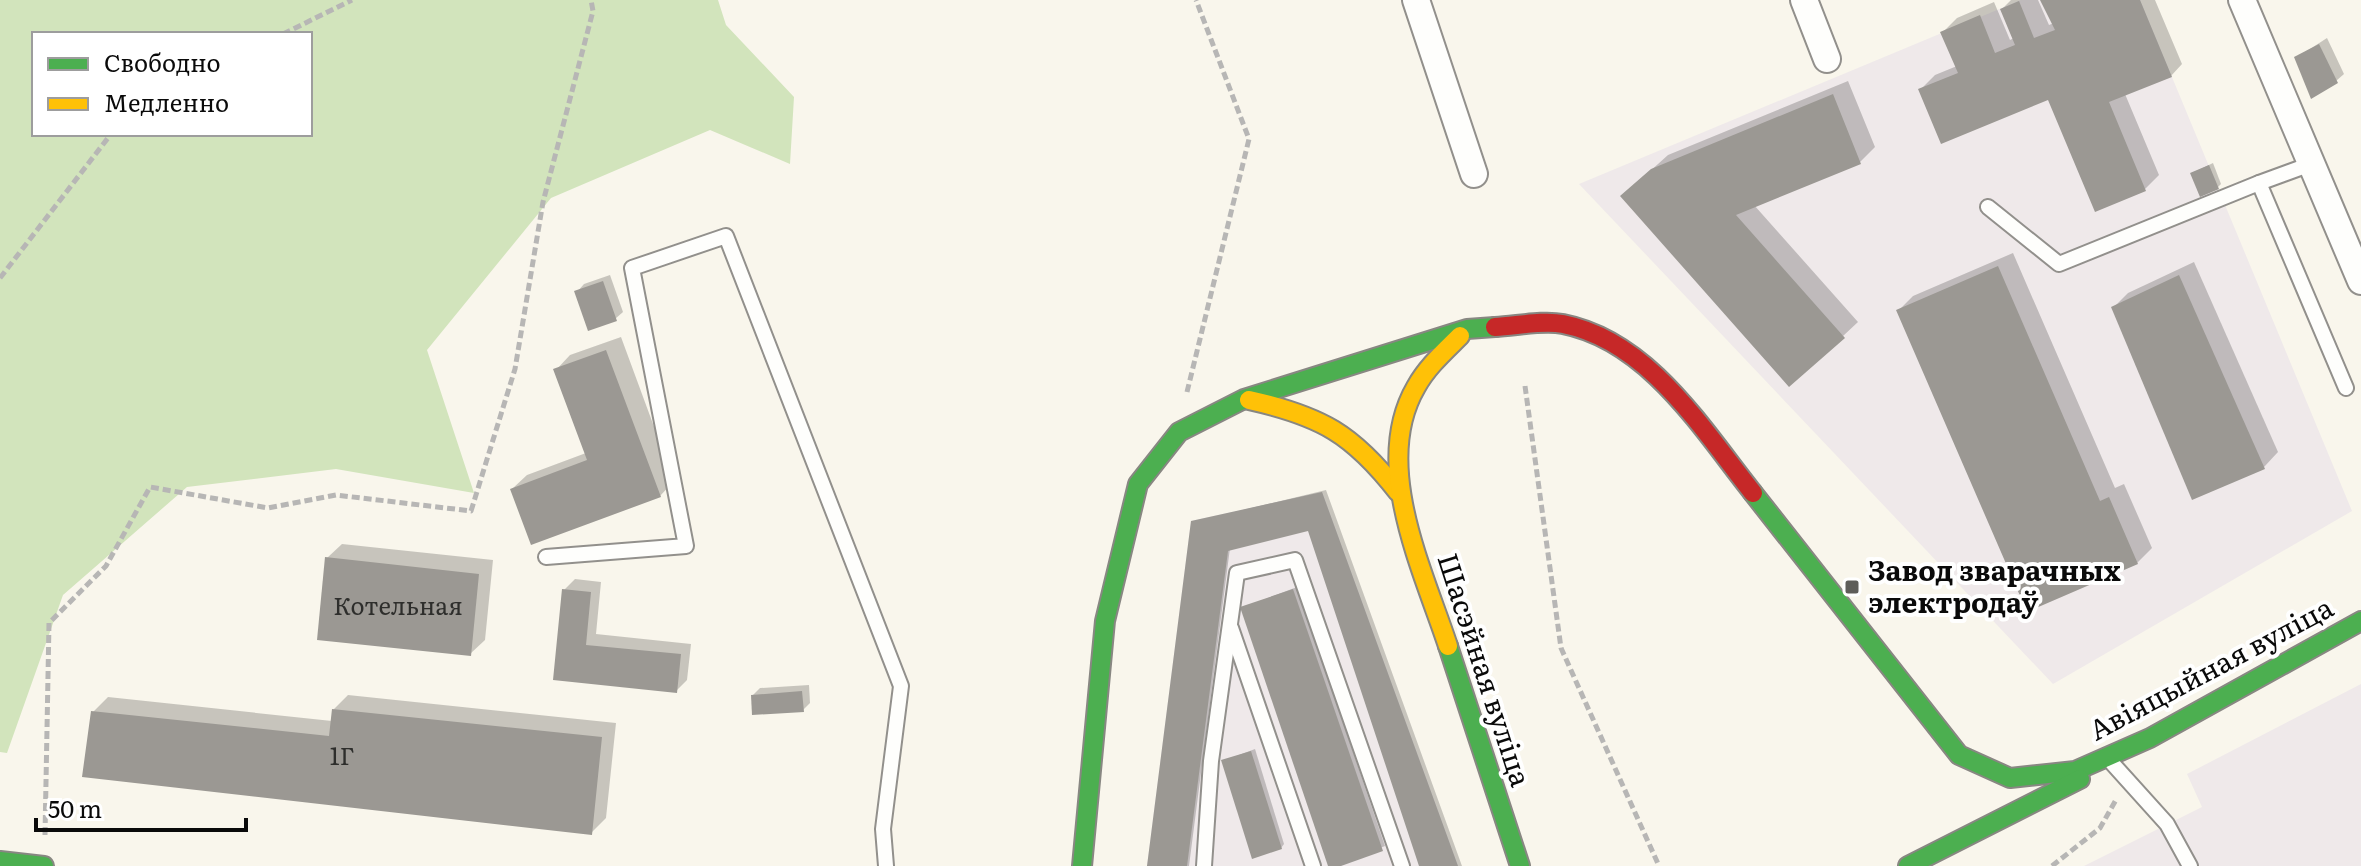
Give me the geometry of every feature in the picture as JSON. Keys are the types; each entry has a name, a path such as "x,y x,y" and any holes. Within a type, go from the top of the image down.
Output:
{"main road":[{"name":"Авіяцыйная вуліца","path":"1082,866 1105,621 1138,484 1176,436 1244,399 1467,329 1560,323 1600,334 1637,358 1678,400 1959,755 2010,778 2075,771 2150,738 2361,621"},
{"path":"1398,492 1400,432 1408,398 1428,365 1467,329"},
{"path":"1244,399 1297,410 1337,428 1367,450 1398,492"},
{"name":"Шасэйная вуліца","path":"1398,492 1520,866"},
{"path":"1908,866 2112,763 2150,738"},
{"path":"0,861 44,858"}],"street":[{"path":"1416,0 1474,174"},
{"path":"1804,0 1827,59"},
{"path":"2242,0 2361,281"}],"lane":[{"path":"1988,207 2059,264 2311,164"},
{"path":"2259,183 2346,388"},
{"path":"546,557 686,546 632,268 726,236 901,686 883,829 886,866"},
{"path":"1211,866 1204,866 1211,761 1237,573 1295,560 1402,866"},
{"path":"1230,624 1313,866"},
{"path":"2112,763 2167,824 2190,866"}],"path":[{"path":"287,32 352,0"},
{"path":"44,858 49,623 106,566 150,487 268,508 336,495 471,511 515,369 543,202 593,11 591,0"},
{"path":"1176,436 1249,139 1196,0"},
{"path":"0,278 109,136"},
{"path":"1525,386 1561,648 1659,866"},
{"path":"2052,866 2100,828 2128,780"}],"shaded area":[{"path":"2021,0 2140,0 2352,511 2053,684 1579,184"},
{"path":"1322,492 1458,866 1147,866 1191,521"},
{"path":"2361,684 2361,866 2084,866 2202,807 2187,774"}],"green space":[{"path":"0,0 718,0 726,25 794,97 790,164 710,130 551,198 427,350 474,493 336,469 187,487 63,595 7,753 0,752"}],"building":[{"path":"2040,0 2140,0 2172,77 2109,102 2146,191 2095,212 2048,100 1941,144 1918,89 1958,73 1940,32 1980,15 1995,53 2015,45 2000,9 2019,1 2034,38 2055,30"},
{"path":"2319,44 2338,83 2311,99 2294,57"},
{"path":"1833,94 1861,164 1736,215 1845,338 1789,387 1620,196 1651,169"},
{"path":"2209,165 2219,189 2200,197 2190,173"},
{"path":"1998,266 2100,501 2109,497 2138,564 2027,612 1896,310"},
{"path":"2179,275 2265,469 2192,500 2111,307"},
{"path":"603,281 617,321 588,331 574,291"},
{"path":"606,350 661,497 531,545 510,489 587,460 553,369"},
{"path":"1322,492 1458,866 1419,866 1308,531 1228,551 1187,866 1147,866 1191,521"},
{"path":"325,557 479,574 471,656 317,640"},
{"path":"562,589 591,592 586,645 681,654 677,693 553,680"},
{"path":"1293,589 1383,851 1341,866 1328,866 1240,607"},
{"path":"802,691 804,712 752,715 751,695"},
{"path":"332,709 602,737 592,835 82,777 91,711 329,736"},
{"path":"1251,751 1282,849 1252,859 1221,760"}],"traffic: fast":[{"path":"1082,866 1105,621 1138,484 1179,432 1244,399 1467,329 1495,327"},
{"path":"1753,493 1959,755 2010,778 2075,771 2150,738 2361,621"},
{"path":"1448,646 1520,866"},
{"path":"1908,866 2080,779"},
{"path":"0,861 44,866"}],"traffic: slow":[{"path":"1448,646 1406,517 1398,449 1403,417 1416,387 1460,336"},
{"path":"1249,400 1296,413 1334,430 1366,455 1398,492"}],"traffic: jam":[{"path":"1495,327 1563,324 1594,334 1622,349 1671,391 1753,493"}],"place":[{"name":"Завод зварачных электродаў","path":"1852,587"}]}
